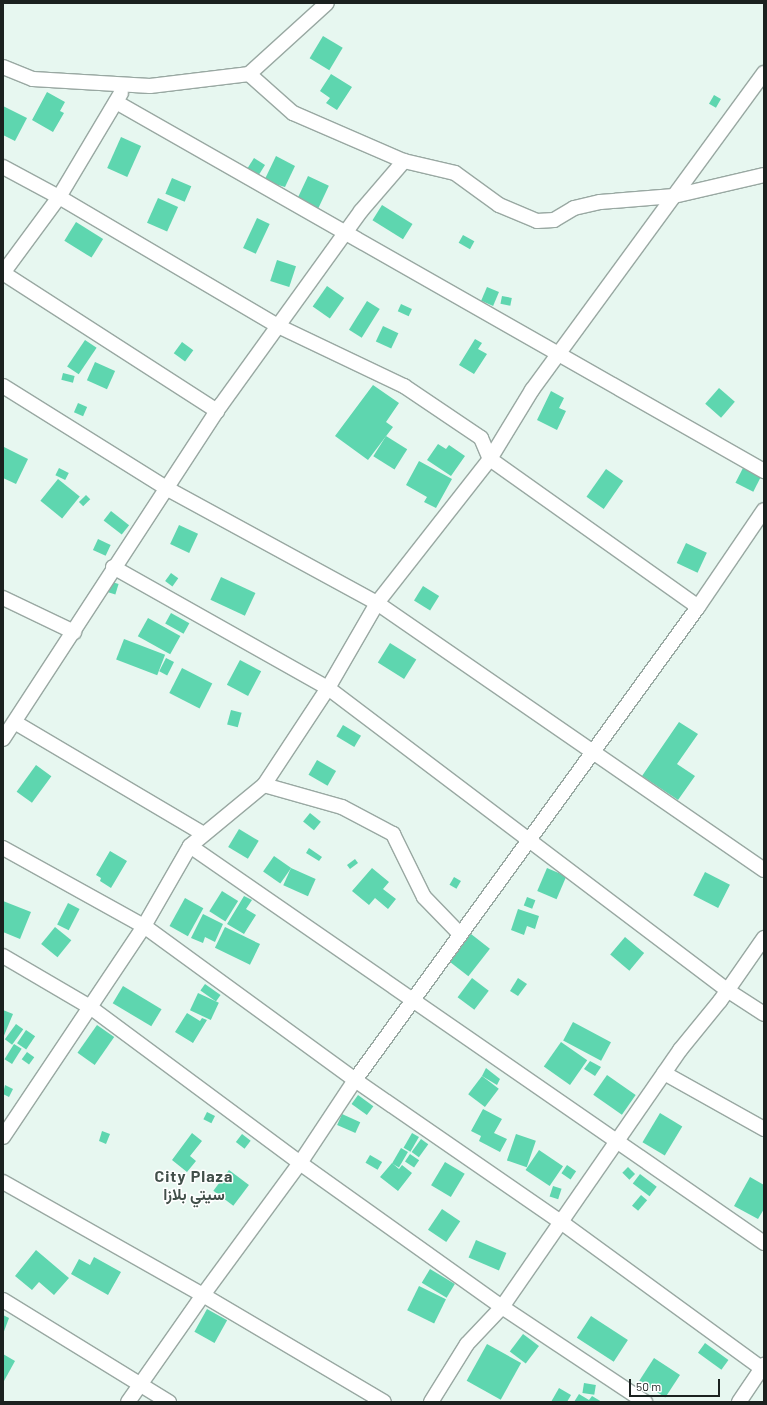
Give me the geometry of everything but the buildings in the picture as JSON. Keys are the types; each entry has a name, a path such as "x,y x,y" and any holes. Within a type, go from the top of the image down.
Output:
{"street":[{"path":"3,67 33,79 150,86 249,74 327,3"},
{"path":"3,1137 144,926 190,846 264,785 328,688 377,603 490,459 532,390 764,73"},
{"path":"249,74 293,113 404,161 455,173 499,205 537,221 554,220 574,208 600,202 674,196 764,175"},
{"path":"127,84 59,197 3,273 217,411"},
{"path":"116,102 764,471"},
{"path":"204,834 8,729 74,632 113,567 217,411 373,196 404,161"},
{"path":"3,167 59,197 278,326 404,386 481,438 490,459 698,607"},
{"path":"3,386 166,488 377,603 764,870"},
{"path":"128,1402 203,1295 300,1163 355,1080 412,999 698,607 764,510"},
{"path":"113,567 328,688 727,990 764,1014"},
{"path":"3,598 74,632"},
{"path":"264,785 342,808 393,834 424,896 460,934"},
{"path":"190,846 764,1243"},
{"path":"3,848 144,926 355,1080 562,1222 763,1368 739,1402"},
{"path":"431,1402 467,1344 502,1307 664,1073 727,990 764,938"},
{"path":"3,956 90,1007 300,1163 502,1307 645,1402"},
{"path":"664,1073 764,1129"},
{"path":"3,1182 203,1295 384,1402"},
{"path":"3,1300 169,1402"}],"district":[{"name":"City Plaza سيتي بلازا","path":"194,1185"}]}
